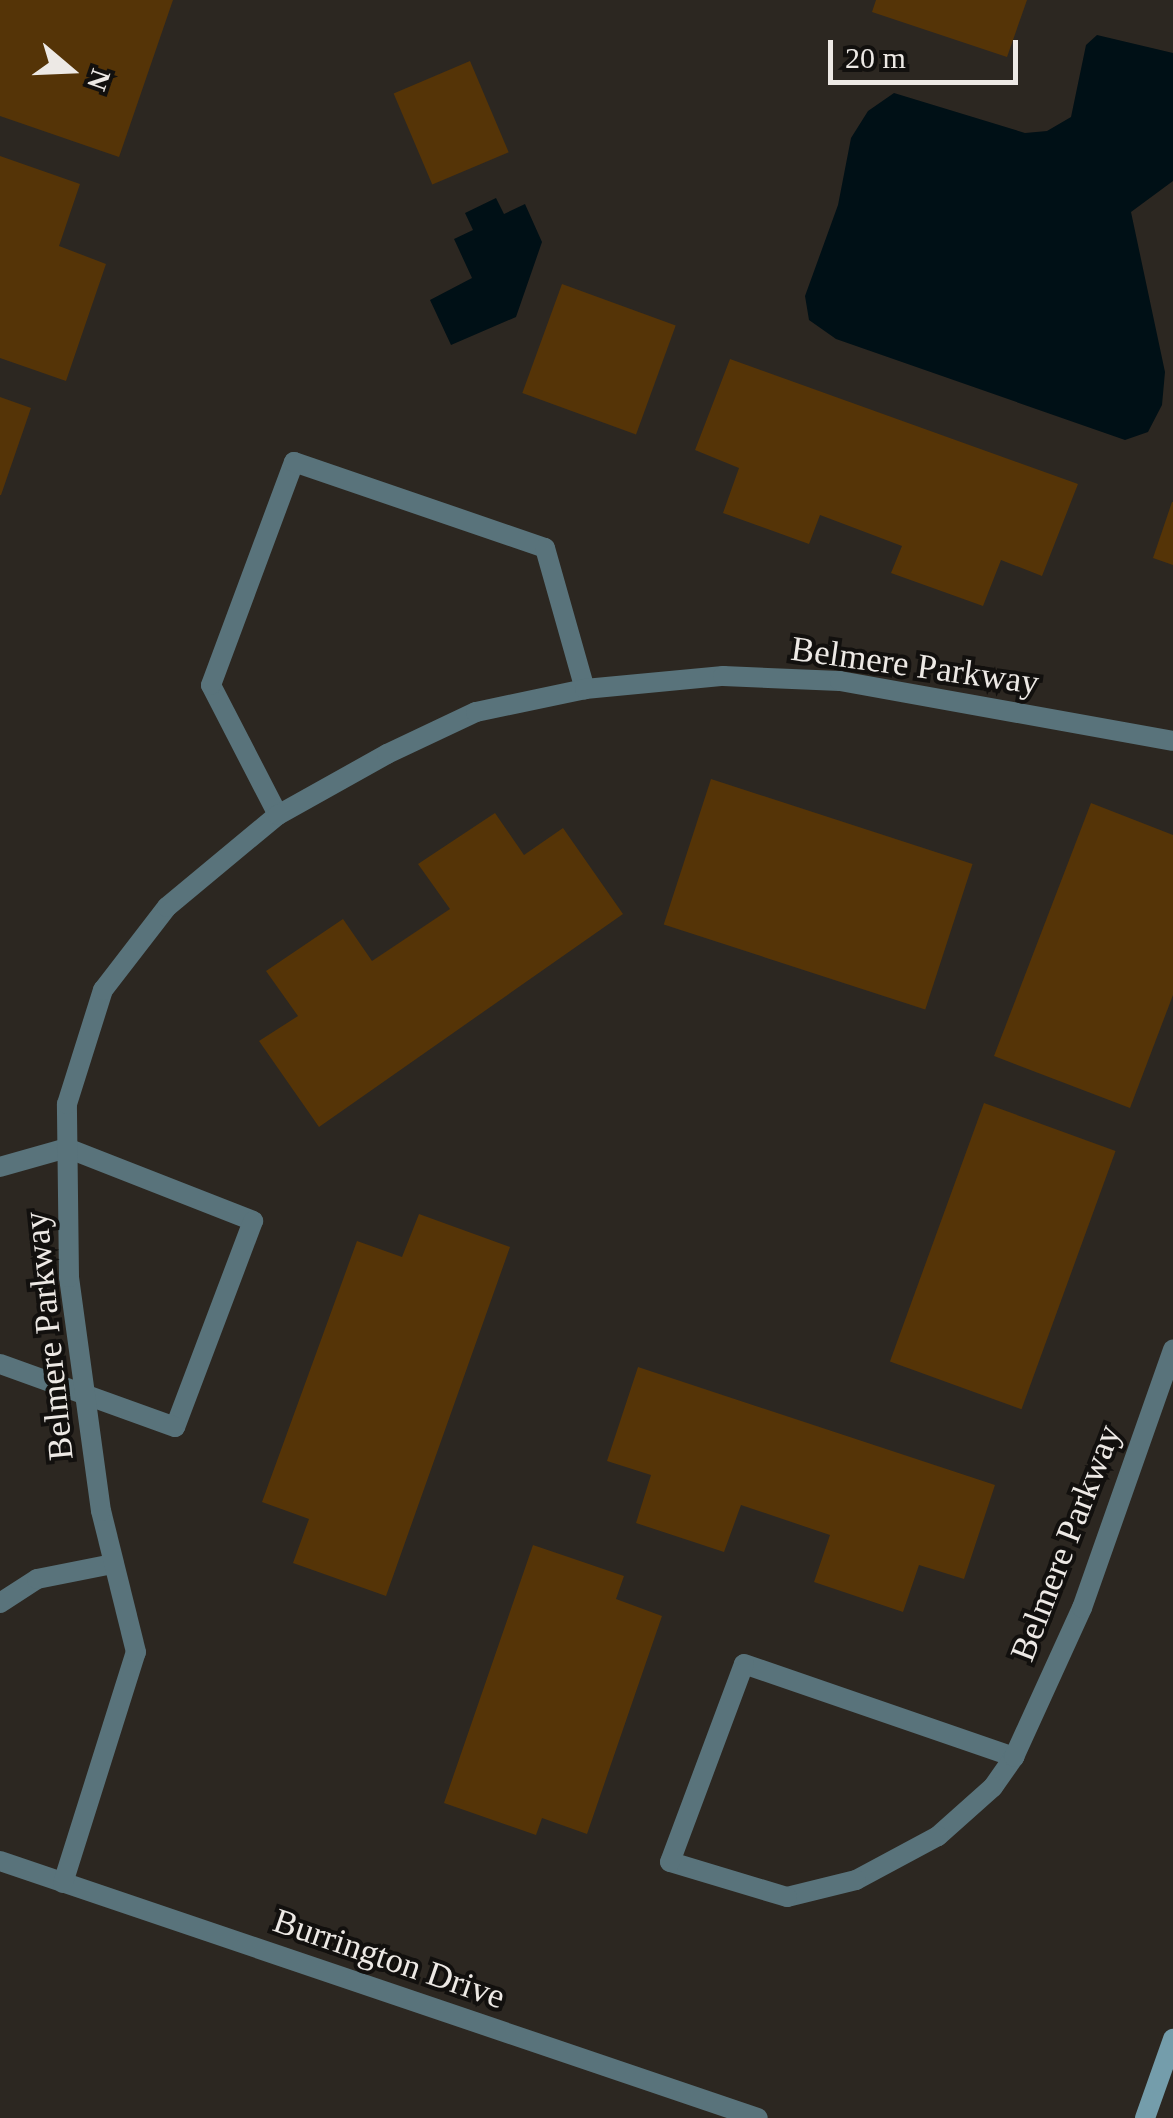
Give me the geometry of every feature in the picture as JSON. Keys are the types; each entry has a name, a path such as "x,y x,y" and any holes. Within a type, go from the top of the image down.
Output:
{"main road":[{"path":"1145,2118 1173,2039"}],"street":[{"path":"278,816 211,685 294,462 545,548 585,689"},
{"name":"Belmere Parkway","path":"63,1883 136,1652 113,1564 69,1277 67,1104 102,990 167,907 278,816 476,712 585,689 723,676 840,681 1173,741"},
{"path":"0,1166 67,1148 253,1221 175,1427 0,1364"},
{"name":"Belmere Parkway","path":"1014,1757 744,1664 670,1862 787,1896 856,1880 938,1836 993,1787 1014,1757 1082,1608 1173,1350"},
{"path":"0,1603 37,1578 113,1564"},
{"name":"Burrington Drive","path":"0,1861 758,2118"}],"shaded area":[{"path":"1097,35 1173,53 1173,181 1131,212 1165,372 1162,405 1148,432 1125,440 836,339 809,320 805,296 838,205 851,138 868,111 894,93 1025,133 1047,131 1071,117 1086,45"},
{"path":"496,198 504,214 525,204 542,242 516,317 451,345 430,300 472,278 454,239 473,230 465,213"}],"building":[{"path":"0,0 173,0 119,157 0,116"},
{"path":"876,0 1027,0 1007,57 872,12"},
{"path":"470,61 509,152 432,185 394,93"},
{"path":"0,156 80,184 59,246 106,264 66,381 0,358"},
{"path":"562,284 676,325 636,434 522,393"},
{"path":"730,359 1078,484 1042,576 1001,560 983,606 891,573 902,546 820,515 809,544 723,513 739,468 695,450"},
{"path":"0,397 31,408 1,495 0,495"},
{"path":"1173,502 1173,565 1153,558"},
{"path":"711,779 973,864 925,1009 664,925"},
{"path":"1091,803 1173,835 1173,995 1130,1108 994,1056"},
{"path":"495,813 524,855 563,828 623,914 319,1127 259,1041 298,1016 266,971 343,919 372,961 450,909 418,864"},
{"path":"984,1103 1116,1151 1022,1409 890,1361"},
{"path":"419,1214 510,1247 386,1596 293,1563 309,1519 262,1502 357,1241 402,1257"},
{"path":"638,1367 995,1485 964,1579 919,1565 903,1612 814,1582 830,1535 741,1505 724,1552 636,1523 651,1475 607,1461"},
{"path":"533,1545 624,1576 616,1599 662,1616 587,1834 542,1818 536,1835 444,1803"}]}
